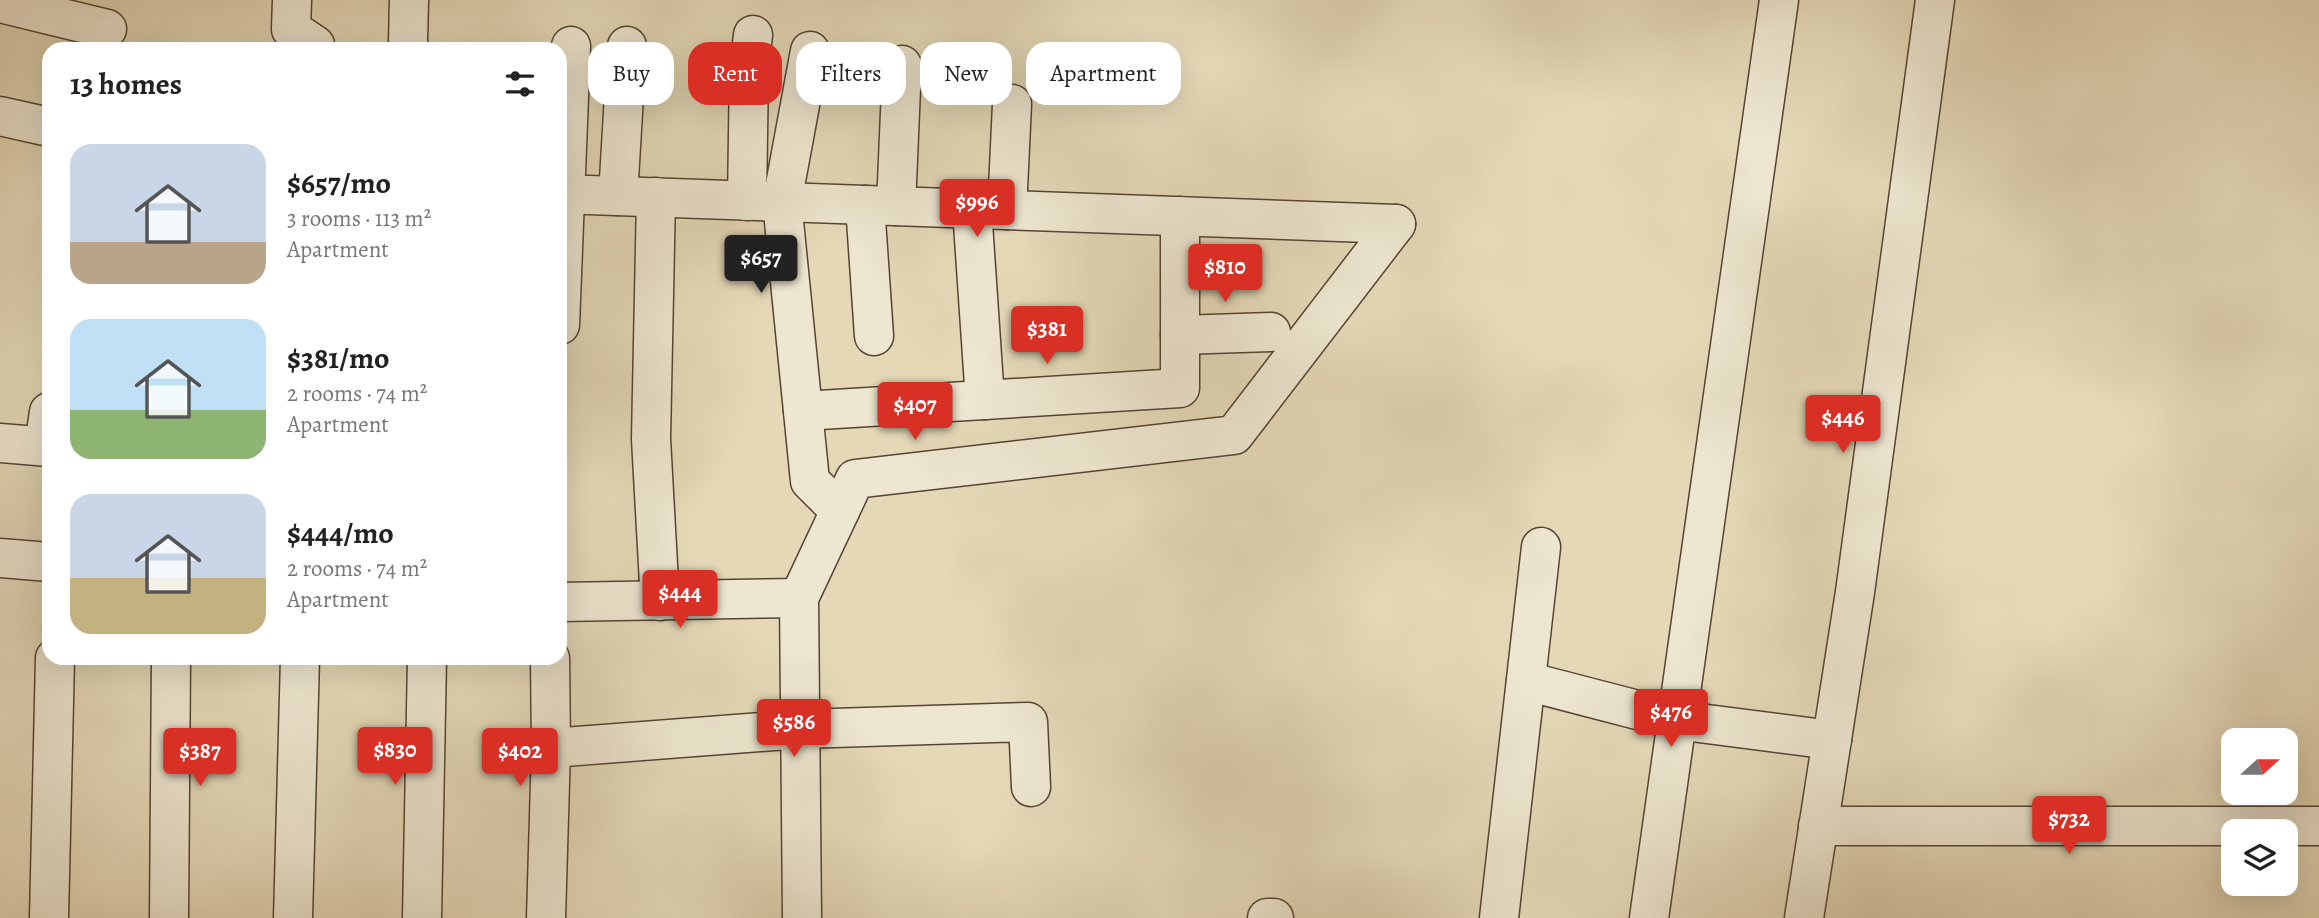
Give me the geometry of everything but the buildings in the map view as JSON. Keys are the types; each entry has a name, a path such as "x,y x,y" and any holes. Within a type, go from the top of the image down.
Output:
{"street":[{"path":"292,0 291,29 310,42"},
{"path":"408,42 409,0"},
{"path":"1649,918 1779,0"},
{"path":"1804,918 1855,592 1935,0"},
{"path":"0,3 109,26"},
{"path":"753,35 749,68 764,201 803,411 810,481 840,511"},
{"path":"567,112 571,46"},
{"path":"764,201 796,97"},
{"path":"618,196 623,105"},
{"path":"874,336 881,205 896,105"},
{"path":"985,400 989,209 1012,105"},
{"path":"0,116 42,125"},
{"path":"567,194 1396,224 1234,435 855,479 799,598 802,918"},
{"path":"656,197 650,439 660,601"},
{"path":"803,411 1180,388 1180,216"},
{"path":"1180,335 1271,332"},
{"path":"0,443 42,436"},
{"path":"1499,918 1541,547"},
{"path":"0,558 42,561"},
{"path":"567,602 799,598"},
{"path":"49,918 55,665"},
{"path":"169,918 171,665"},
{"path":"293,918 300,665"},
{"path":"422,918 427,665"},
{"path":"545,918 551,748 550,665"},
{"path":"1526,681 1676,720 1832,740"},
{"path":"551,748 801,729 1028,722 1031,787"},
{"path":"1818,826 2319,827"},
{"path":"1267,918 1275,918"}]}
